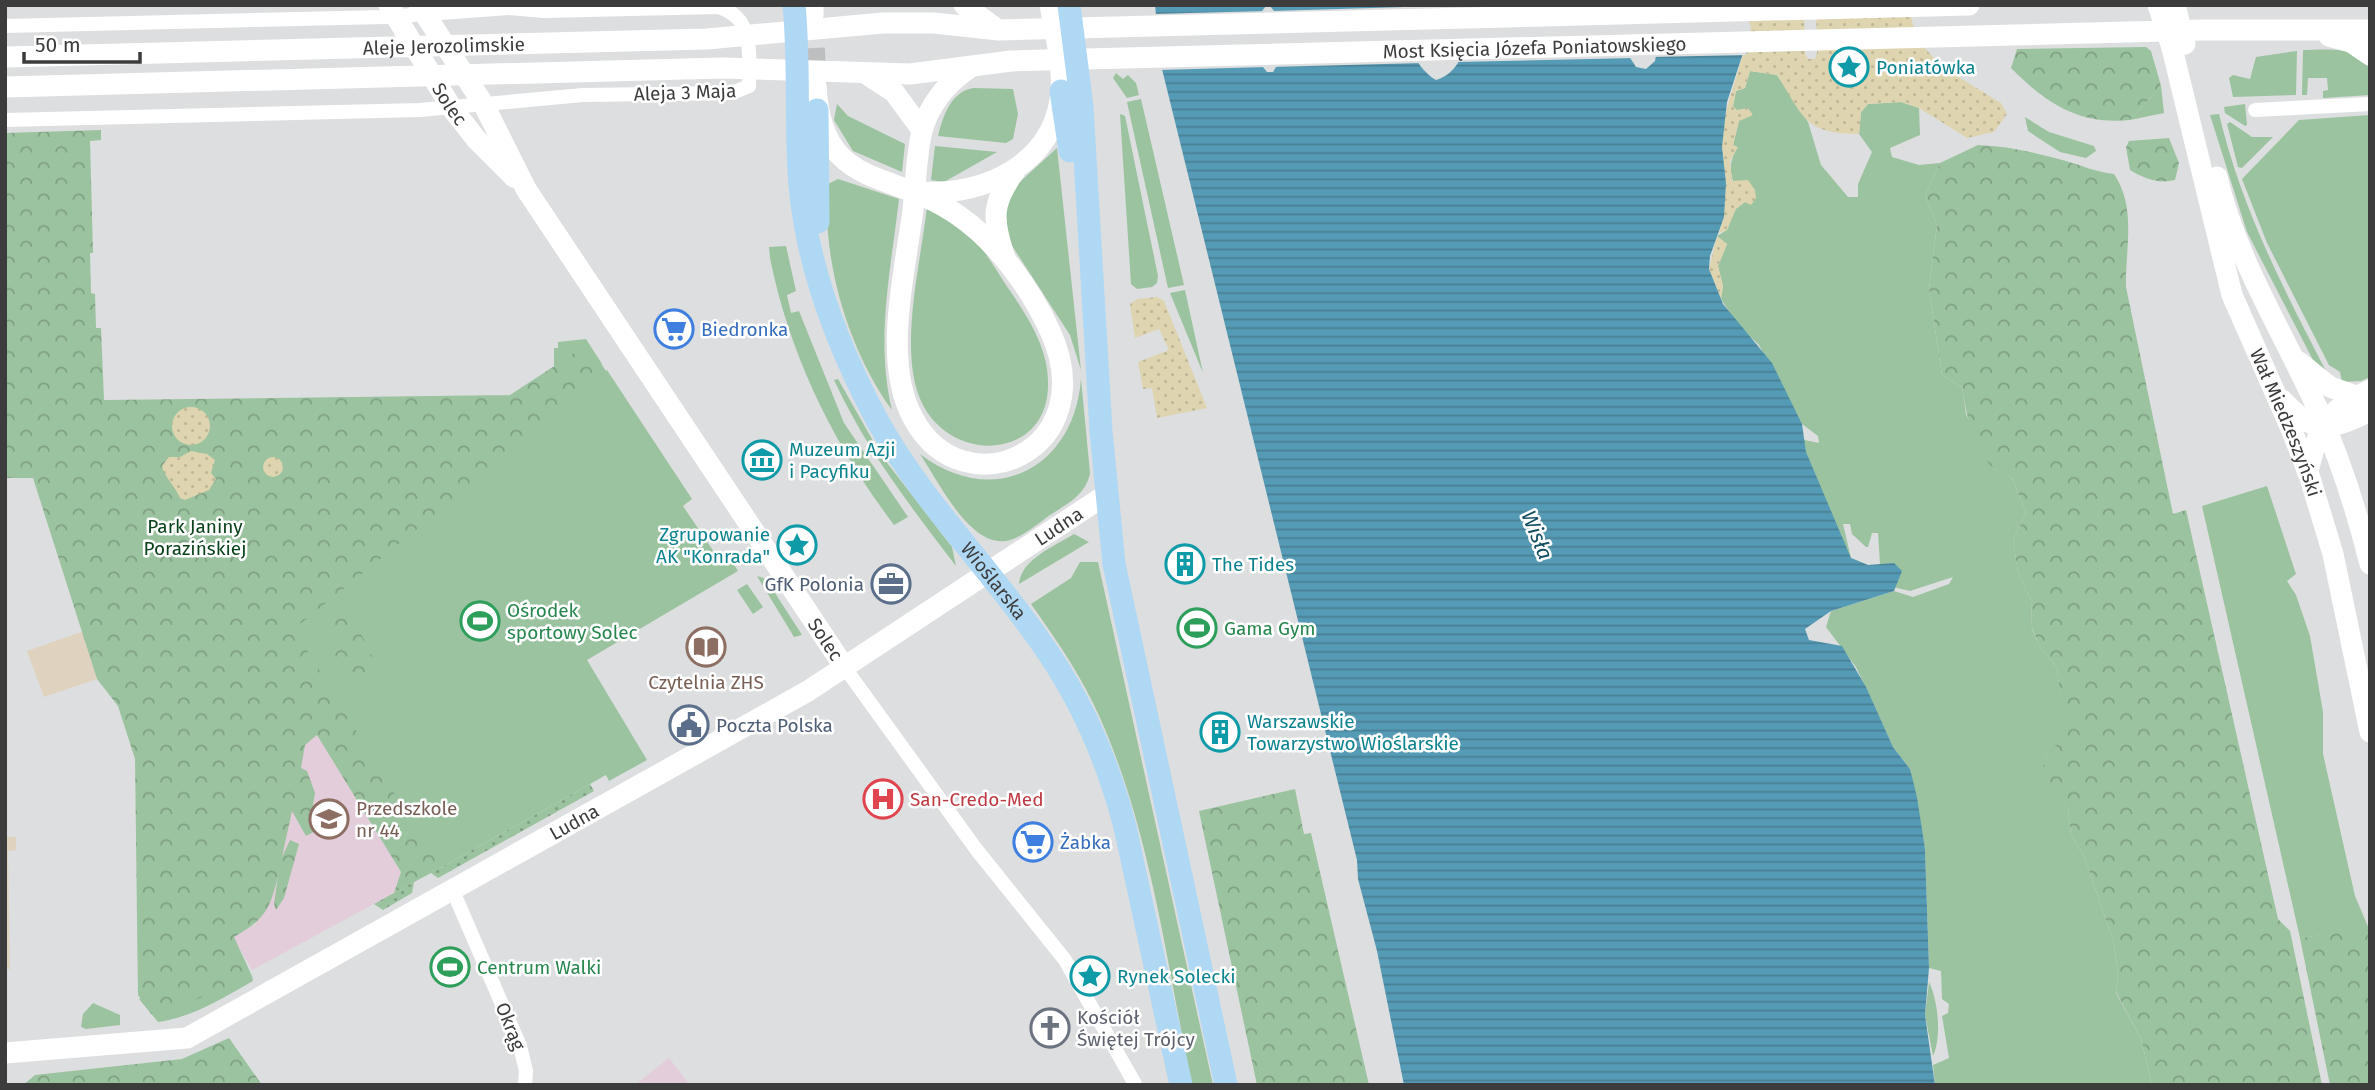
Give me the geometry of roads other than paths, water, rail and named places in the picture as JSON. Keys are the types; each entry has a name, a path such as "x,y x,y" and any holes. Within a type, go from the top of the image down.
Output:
{"main road":[{"path":"883,23 910,5"},
{"path":"964,5 999,30"},
{"path":"1050,5 1067,119 1082,285 1094,331"},
{"path":"1069,5 1076,42 1090,222 1094,331 1107,494 1118,589 1226,1085"},
{"name":"Most Księcia Józefa Poniatowskiego","path":"883,23 934,23 999,30 1039,30 1969,5"},
{"path":"2158,5 2196,118"},
{"path":"2175,5 2196,118"},
{"name":"Solec","path":"422,9 484,105 526,189 845,668"},
{"name":"Solec","path":"393,10 451,107 476,139 526,189"},
{"name":"Aleje Jerozolimskie","path":"5,57 707,39 812,14 883,23"},
{"name":"Wioślarska","path":"812,14 814,82 802,202 822,287 845,354 883,429 926,493 1040,640 1069,687 1114,787 1181,1085"},
{"path":"2271,30 2370,30"},
{"path":"2271,30 2335,37 2350,42 2370,55"},
{"name":"Most Księcia Józefa Poniatowskiego","path":"866,75 942,72 973,66 1040,61 2271,30"},
{"path":"817,110 825,135 842,160 857,171 910,191 959,215 1006,262 1042,313 1058,351 1064,377 1061,407 1049,430 1029,451 1007,461 980,464 949,455 929,440 913,419 902,391 897,348 922,130 949,82 973,66"},
{"name":"Aleje Jerozolimskie","path":"5,87 722,68 814,82 866,75"},
{"path":"866,75 894,92 922,130"},
{"path":"814,82 822,287"},
{"path":"1006,262 995,222 995,209 1003,188 1016,169 1039,147 1049,131 1061,91"},
{"name":"Wał Miedzeszyński","path":"2196,118 2239,248 2293,357 2339,461 2370,564"},
{"name":"Wał Miedzeszyński","path":"2196,118 2232,295 2278,396 2308,472 2333,554 2370,732"},
{"path":"910,191 964,192 1016,169"},
{"path":"2293,357 2330,387 2363,402"},
{"path":"2278,396 2305,421 2323,426"},
{"path":"2308,472 2323,426 2363,402"},
{"path":"2339,461 2340,438 2363,402"},
{"name":"Ludna","path":"5,1053 187,1038 453,891 845,668 1107,494"}],"street":[{"name":"Aleja 3 Maja","path":"5,26 492,7 544,11 718,7 729,10 744,24 747,32 749,86 732,93 583,95 484,105"},
{"path":"2255,110 2370,104"},
{"path":"5,120 484,105"},
{"name":"Solec","path":"845,668 976,849 1065,960 1135,1084"},
{"name":"Okrąg","path":"453,891 520,1046 526,1071 525,1085"}],"water":[{"name":"Wisła","path":"1155,5 1402,5 1410,47 1421,66 1436,80 1446,76 1460,60 1471,27 1474,5 1627,5 1627,53 1636,67 1646,69 1655,61 1663,15 1744,50 1727,102 1722,147 1726,183 1724,217 1710,256 1709,269 1723,304 1772,363 1802,424 1806,452 1851,558 1868,565 1894,563 1902,571 1894,591 1831,611 1805,629 1809,640 1842,646 1866,687 1893,747 1910,769 1925,849 1929,968 1925,1015 1935,1085 1404,1085 1377,951 1358,879 1357,860 1161,65","holes":["1266,6 1270,6 1274,11 1276,67 1273,72 1267,72 1263,67 1262,11"]}],"tunnel":[{"path":"813,17 816,85"}],"place":[{"name":"Poniatówka","path":"1849,67"},
{"name":"Biedronka","path":"674,329"},
{"name":"Muzeum Azji i Pacyfiku","path":"762,460"},
{"name":"Zgrupowanie AK \"Konrada\"","path":"797,545"},
{"name":"The Tides","path":"1185,564"},
{"name":"GfK Polonia","path":"891,584"},
{"name":"Ośrodek sportowy Solec","path":"480,621"},
{"name":"Gama Gym","path":"1197,628"},
{"name":"Czytelnia ZHS","path":"706,647"},
{"name":"Poczta Polska","path":"689,725"},
{"name":"Warszawskie Towarzystwo Wioślarskie","path":"1220,732"},
{"name":"San-Credo-Med","path":"883,799"},
{"name":"Przedszkole nr 44","path":"329,819"},
{"name":"Żabka","path":"1033,842"},
{"name":"Centrum Walki","path":"450,967"},
{"name":"Rynek Solecki","path":"1090,976"},
{"name":"Kościół Świętej Trójcy","path":"1050,1028"}],"park label":[{"name":"Park Janiny Porazińskiej","path":"195,537"}]}
